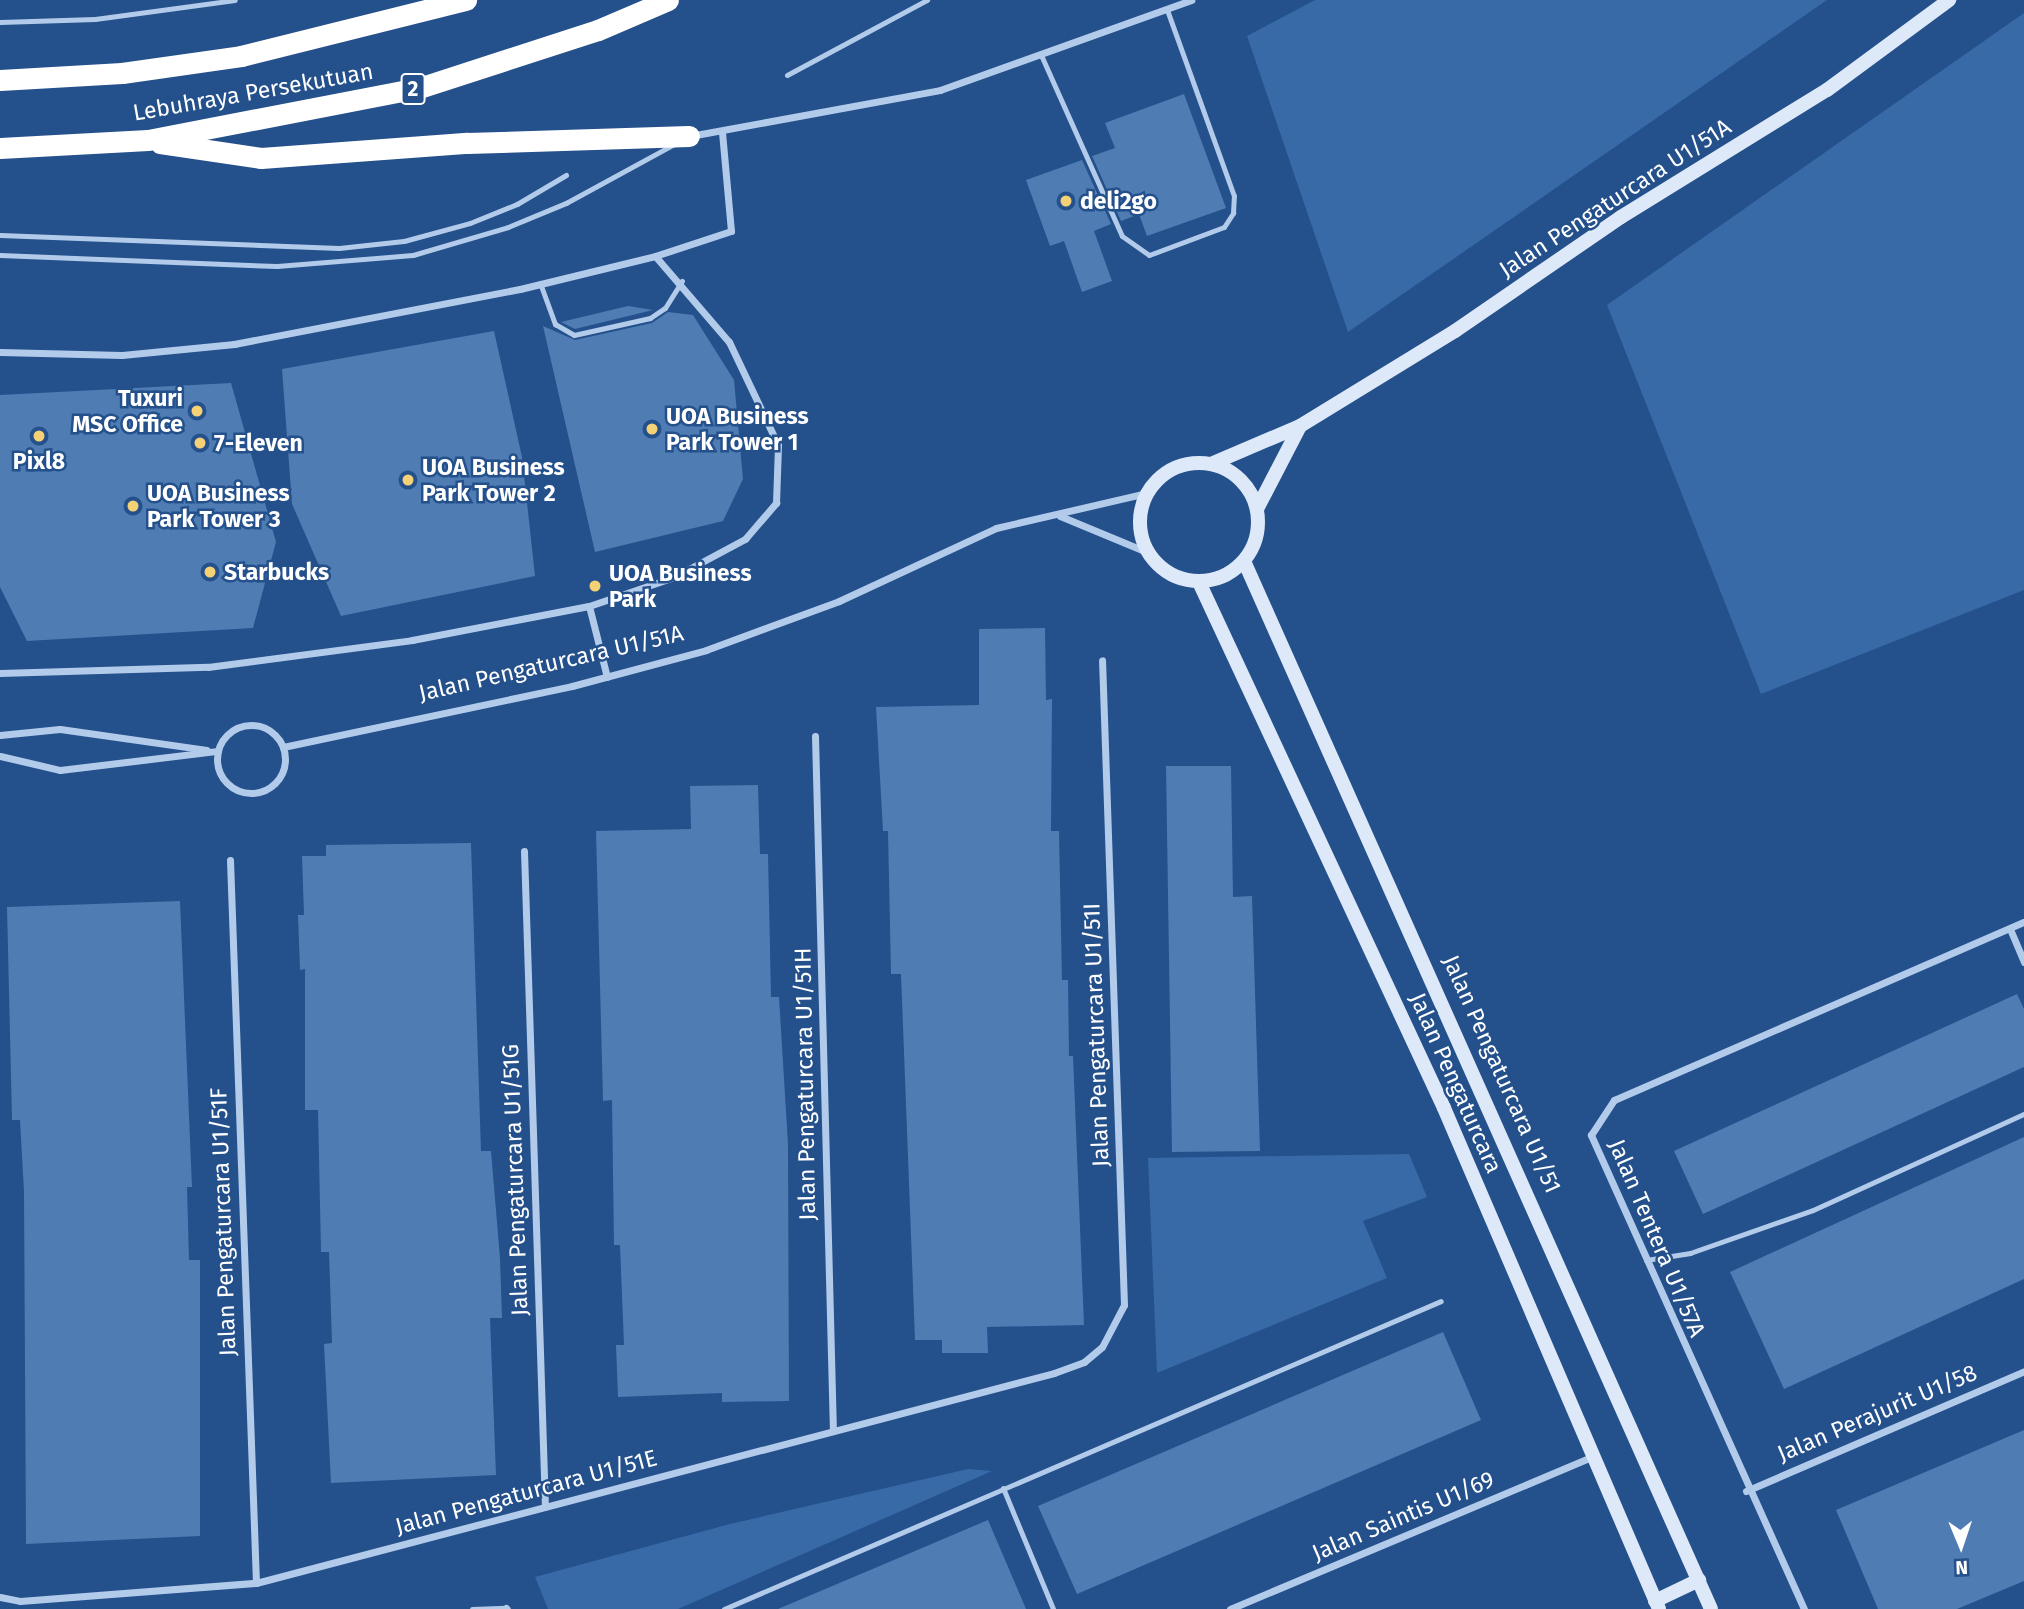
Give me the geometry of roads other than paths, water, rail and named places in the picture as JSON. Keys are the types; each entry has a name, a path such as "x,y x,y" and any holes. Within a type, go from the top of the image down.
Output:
{"highway":[{"name":"Lebuhraya Persekutuan","path":"0,80 122,73 241,56 466,0"},
{"name":"Lebuhraya Persekutuan","path":"0,148 148,140 419,88 598,30 668,0"},
{"path":"148,140 261,158 467,143 689,136"}],"street":[{"path":"689,136 722,133 940,90 1191,0"},
{"name":"Jalan Pengaturcara U1/51A","path":"1211,464 1300,426 1827,90 1949,0"},
{"path":"0,352 122,355 234,344 541,283 655,256 731,231 722,133"},
{"path":"0,673 208,667 412,640 589,606 703,562 745,539 776,503 778,445 729,342 682,281 655,256"},
{"path":"1257,509 1300,426"},
{"path":"1059,516 1147,552 1169,573 1199,582 1231,572 1244,561 1258,527 1257,509 1238,478 1211,464 1181,465 1146,493 1139,522 1147,552"},
{"name":"Jalan Pengaturcara U1/51A","path":"283,747 607,677 706,650 839,601 996,528 1059,516 1146,493"},
{"name":"Jalan Pengaturcara U1/51","path":"1244,561 1711,1609"},
{"name":"Jalan Pengaturcara","path":"1199,582 1444,1108 1591,1457 1657,1605"},
{"path":"589,606 607,677"},
{"name":"Jalan Pengaturcara U1/51I","path":"1054,1373 1084,1362 1102,1347 1124,1305 1102,660"},
{"path":"248,726 269,730 283,747 280,778 261,792 228,784 220,775 218,751 229,734 248,726"},
{"path":"0,735 60,729 218,751"},
{"name":"Jalan Pengaturcara U1/51H","path":"815,736 833,1432"},
{"path":"0,756 60,769 218,751"},
{"name":"Jalan Pengaturcara U1/51G","path":"524,851 545,1507"},
{"name":"Jalan Pengaturcara U1/51F","path":"230,860 256,1583"},
{"name":"Jalan Tentera U1/57A","path":"1804,1609 1746,1491 1591,1135 1614,1100 2024,922"},
{"path":"2010,929 2024,962"},
{"name":"Jalan Perajurit U1/58","path":"1746,1491 2024,1371"},
{"name":"Jalan Pengaturcara U1/51E","path":"0,1597 20,1601 256,1583 1054,1373"},
{"name":"Jalan Saintis U1/69","path":"1230,1609 1591,1457"},
{"path":"1657,1605 1699,1580"}],"lane":[{"path":"0,22 96,19 234,0"},
{"path":"788,75 926,0"},
{"path":"1041,55 1122,236 1149,254 1224,227 1233,213 1234,196 1167,10"},
{"path":"0,254 237,266 413,255 508,227 566,203 689,136"},
{"path":"0,235 339,248 404,241 470,223 517,204 566,175"},
{"path":"541,283 555,324 574,335 650,318 666,308 682,281"},
{"path":"1644,1260 1690,1253 1812,1210 2024,1114"},
{"path":"724,1609 1441,1301"},
{"path":"1003,1488 1053,1609"},
{"path":"472,1609 506,1609"}],"place":[{"name":"deli2go","path":"1066,201"},
{"name":"Tuxuri MSC Office","path":"197,411"},
{"name":"UOA Business Park Tower 1","path":"652,429"},
{"name":"Pixl8","path":"39,436"},
{"name":"7-Eleven","path":"200,443"},
{"name":"UOA Business Park Tower 2","path":"408,480"},
{"name":"UOA Business Park Tower 3","path":"133,506"},
{"name":"Starbucks","path":"210,572"},
{"name":"UOA Business Park","path":"595,586"}]}
